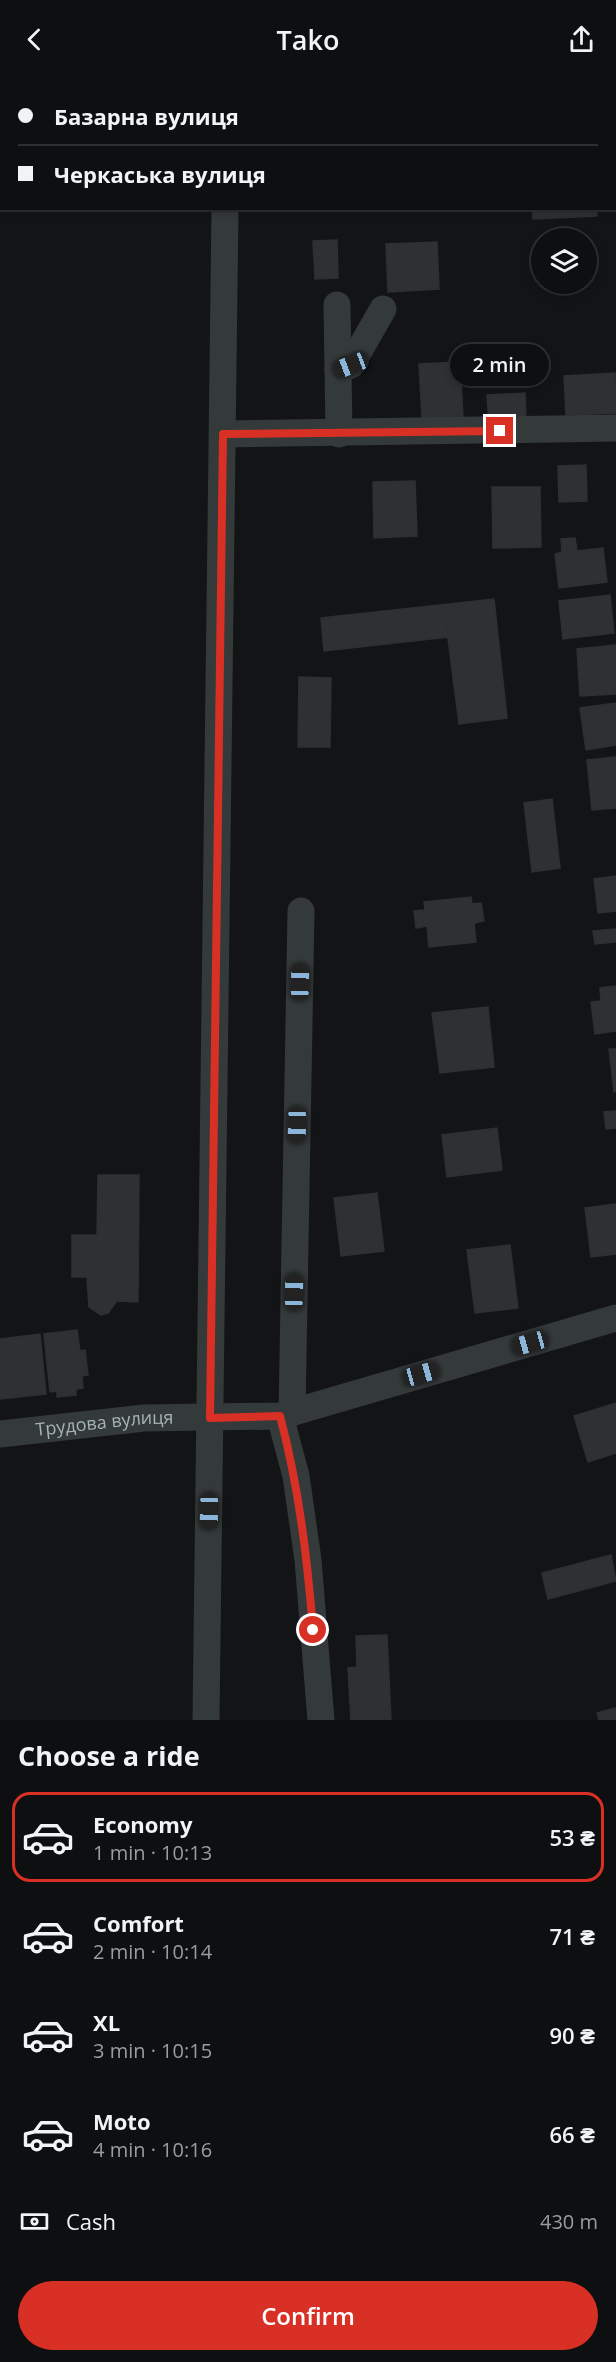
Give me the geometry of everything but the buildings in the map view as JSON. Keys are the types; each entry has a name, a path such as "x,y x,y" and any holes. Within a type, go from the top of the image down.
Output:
{"street":[{"path":"206,1720 225,210"},
{"path":"337,305 339,434"},
{"path":"338,370 351,365 383,309"},
{"path":"223,434 616,428"},
{"path":"301,911 286,1414 308,1560 321,1720"},
{"name":"Трудова вулиця","path":"0,1434 144,1418 210,1418 286,1414 616,1318"}],"route":[{"path":"313,1630 308,1560 296,1476 280,1416 210,1418 223,434 500,431"}]}
